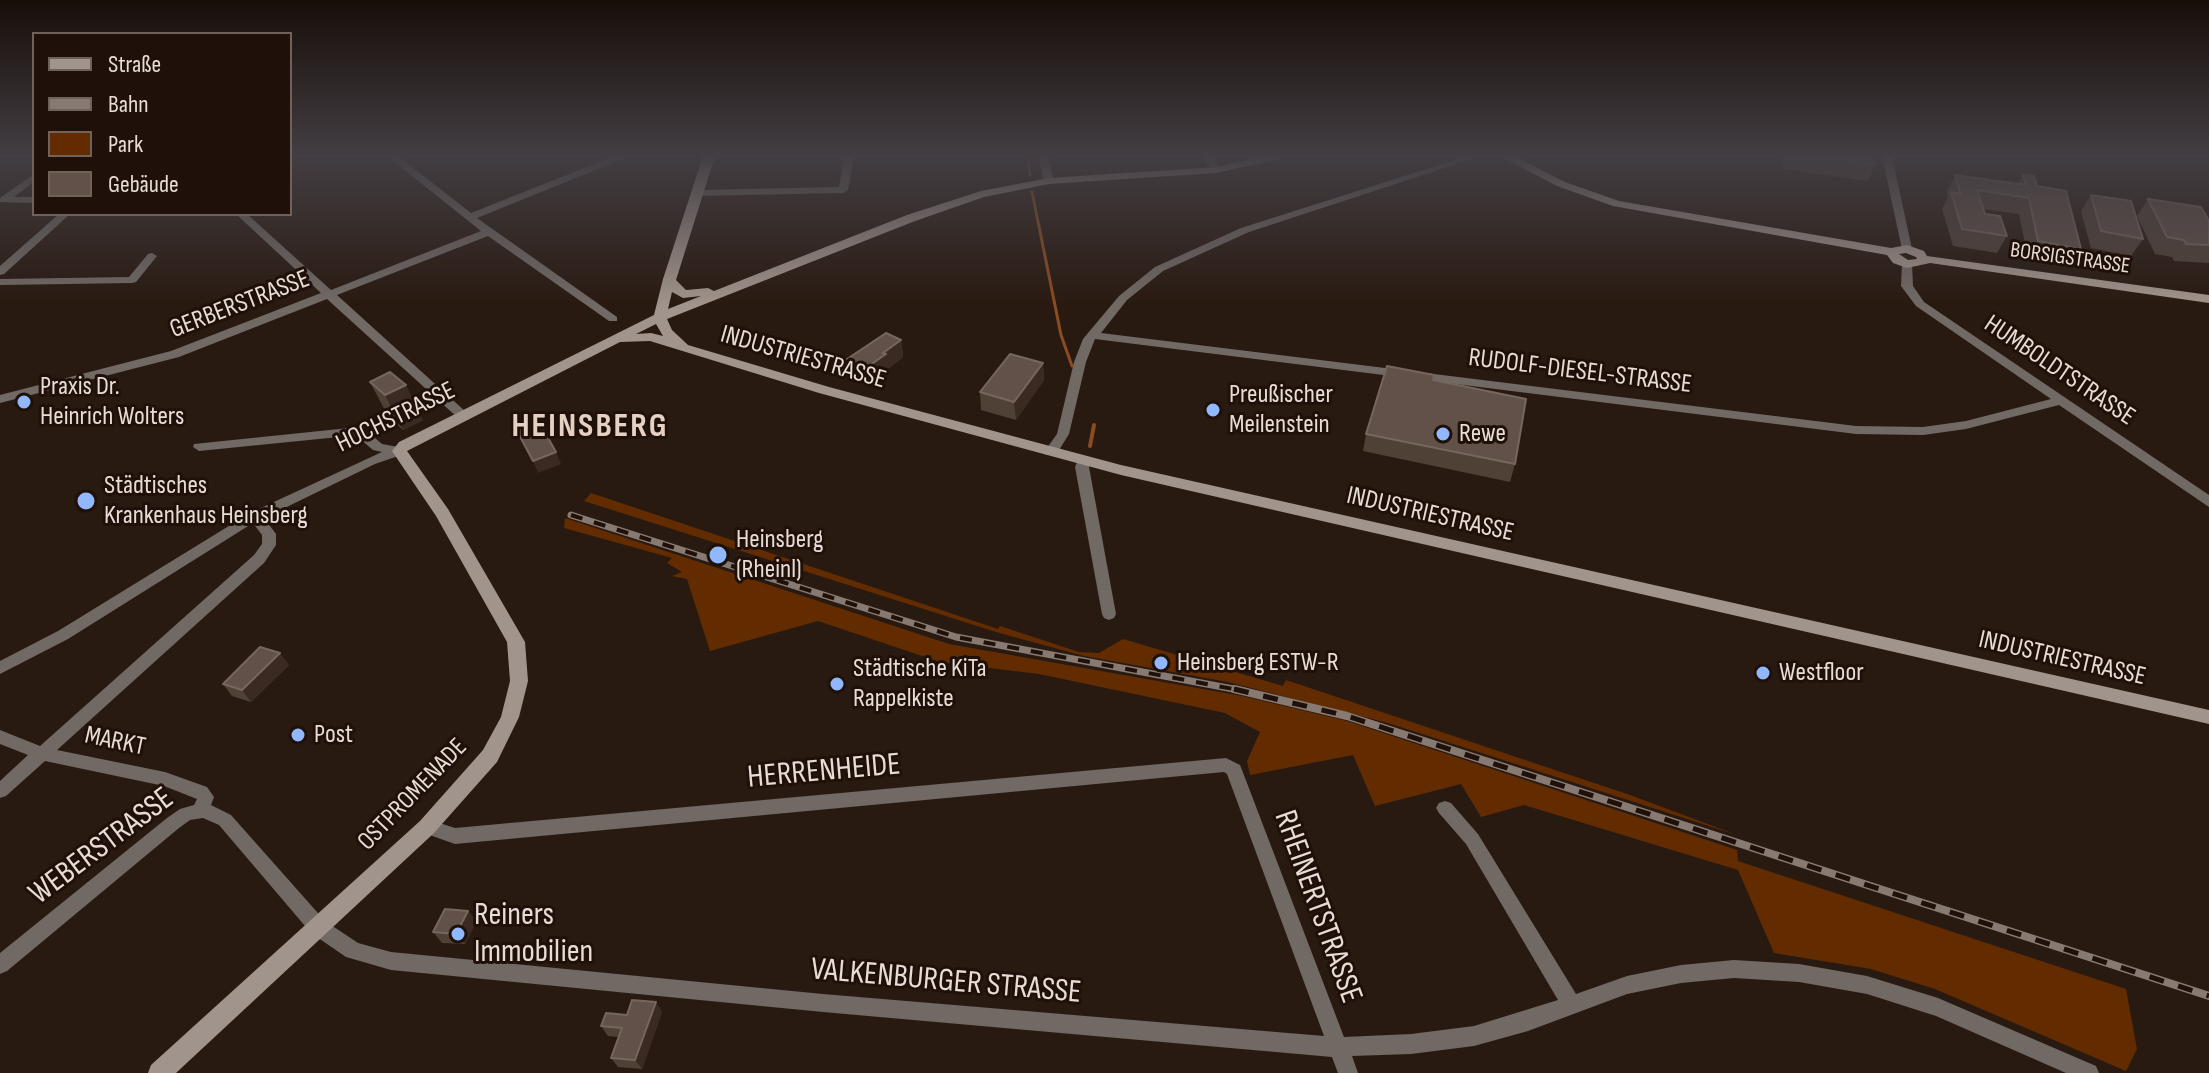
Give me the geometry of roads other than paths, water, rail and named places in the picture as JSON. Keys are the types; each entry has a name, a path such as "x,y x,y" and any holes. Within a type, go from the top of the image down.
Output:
{"street":[{"path":"456,206 613,319"},
{"path":"470,217 497,206"},
{"path":"660,317 692,206"},
{"path":"669,279 679,293 703,294 949,206"},
{"path":"1051,452 1063,434 1080,362 1092,335 1123,298 1159,269 1185,255 1245,230 1320,206"},
{"path":"1629,206 1891,252 1907,249 1898,206"},
{"path":"0,272 63,216"},
{"path":"243,216 459,412"},
{"name":"GERBERSTRASSE","path":"0,399 175,354 489,232"},
{"name":"BORSIGSTRASSE","path":"1907,249 1925,259 2209,299"},
{"path":"6,250 20,253"},
{"path":"1891,252 1897,260 1907,264"},
{"path":"0,282 132,280 152,256"},
{"name":"BORSIGSTRASSE","path":"1907,264 1920,264 1925,259"},
{"name":"HOCHSTRASSE","path":"0,668 63,635 255,516 370,461 399,451 410,440 459,412 660,317 793,264"},
{"name":"HUMBOLDTSTRASSE","path":"1907,264 1907,286 1920,304 2209,502"},
{"name":"INDUSTRIESTRASSE","path":"660,317 671,339 683,348 1084,461 2209,717"},
{"name":"RUDOLF-DIESEL-STRASSE","path":"1092,335 1856,430 1923,431 1966,425 2059,401"},
{"path":"612,341 651,337 683,348"},
{"path":"199,447 349,432 363,435 378,447 399,451"},
{"name":"OSTPROMENADE","path":"159,1073 427,827 490,756 510,717 519,681 516,642 445,519 399,451"},
{"path":"1084,461 1082,467 1109,614"},
{"path":"0,791 259,559 269,545 269,534 255,516"},
{"path":"0,737 43,754"},
{"name":"MARKT","path":"43,754 165,779 201,792 206,797 202,810"},
{"name":"HERRENHEIDE","path":"427,827 455,836 1226,765"},
{"name":"RHEINERTSTRASSE","path":"1226,765 1234,770 1348,1073"},
{"path":"1445,808 1472,839 1572,1005"},
{"name":"VALKENBURGER STRASSE","path":"202,810 225,820 318,927 353,951 391,961 823,1003 1336,1047 1411,1044 1474,1036 1627,985 1681,974 1734,969 1799,973 1867,985 1938,1007 2089,1073"},
{"name":"WEBERSTRASSE","path":"0,965 173,823 186,814 202,810"}],"waterway":[{"path":"1035,206 1061,335 1072,366"},
{"path":"1090,446 1094,425"}],"railway":[{"path":"571,515 956,637 1236,690"},
{"path":"1236,690 1244,691"},
{"path":"1236,690 1347,716 2209,996"}],"place":[{"name":"Praxis Dr. Heinrich Wolters","path":"24,402"},
{"name":"Preußischer Meilenstein","path":"1213,410"},
{"name":"Rewe","path":"1443,434"},
{"name":"Städtisches Krankenhaus Heinsberg","path":"86,501"},
{"name":"Heinsberg (Rheinl)","path":"718,555"},
{"name":"Heinsberg ESTW-R","path":"1161,663"},
{"name":"Westfloor","path":"1763,673"},
{"name":"Städtische KiTa Rappelkiste","path":"837,684"},
{"name":"Post","path":"298,735"},
{"name":"Reiners Immobilien","path":"458,934"}],"district":[{"name":"HEINSBERG","path":"590,427"}]}
